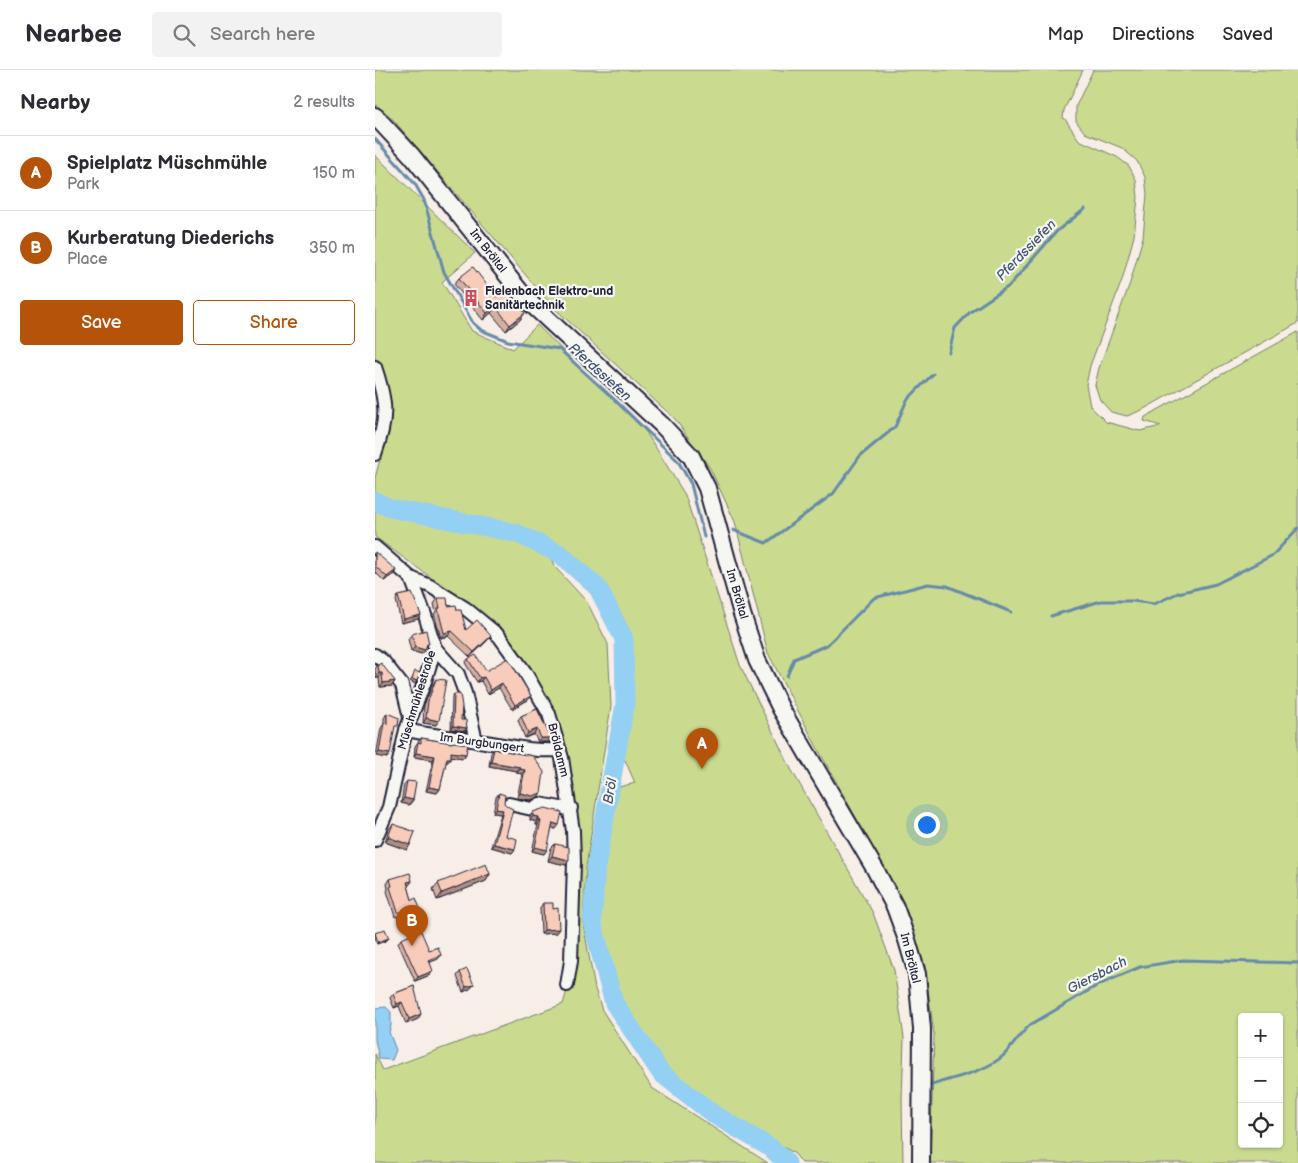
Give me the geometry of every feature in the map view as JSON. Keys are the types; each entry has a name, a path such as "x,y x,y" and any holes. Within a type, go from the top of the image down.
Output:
{"main road":[{"name":"Im Bröltal","path":"375,116 413,156 527,300 662,424 691,456 707,488 742,614 757,660 781,709 875,869 895,907 907,940 917,974 922,1030 921,1163"}],"street":[{"path":"375,367 383,390 385,416 383,431 375,454"},
{"name":"Müschmühlestraße","path":"375,547 411,578 429,625 435,648 425,682 406,730 389,807 375,840"},
{"name":"Bröldamm","path":"411,578 430,586 465,608 499,636 525,672 549,714 560,750 571,808 574,862 571,961 567,985"},
{"path":"435,648 459,674 476,741"},
{"path":"375,655 383,661 402,685 410,717"},
{"name":"Im Burgbungert","path":"406,730 523,750 560,750"},
{"path":"509,804 532,809 540,804 571,808"}],"green space":[{"path":"375,70 1083,70 1064,110 1063,118 1079,140 1117,157 1129,166 1136,180 1138,197 1134,236 1122,280 1090,366 1086,385 1090,406 1106,422 1140,431 1161,426 1144,421 1145,417 1298,332 1298,1163 930,1163 934,1035 925,966 903,902 819,751 768,653 735,522 710,468 675,419 552,306 390,116 375,104"},
{"path":"1093,70 1298,70 1298,323 1142,410 1127,416 1111,412 1100,400 1095,385 1099,368 1130,283 1143,237 1147,194 1145,177 1137,161 1122,148 1085,133 1076,121 1076,106"},
{"path":"375,155 475,253 442,282 472,331 513,349 537,325 646,432 685,495 740,665 791,769 873,913 894,970 904,1038 902,1099 903,1163 802,1163 795,1154 714,1106 663,1069 618,1003 595,923 615,788 635,783 625,760 619,759 629,706 626,638 602,585 563,550 544,538 554,566 587,602 608,644 611,706 586,867 583,923 595,989 602,1010 652,1088 768,1163 375,1163 375,1054 383,1070 563,1004 570,981 577,867 551,714 477,611 375,537 375,478 389,426 387,393 375,357"}],"water":[{"path":"386,1007 391,1012 389,1032 396,1050 392,1060 379,1059 375,1040 375,1008"}],"building":[{"path":"473,267 496,297 508,287 514,293 511,296 525,313 510,325 496,307 487,313 459,278"},
{"path":"375,552 396,570 387,577 375,566"},
{"path":"412,593 421,615 404,619 398,596"},
{"path":"438,598 447,598 448,606 456,605 457,610 461,610 466,630 477,620 491,636 474,652 452,631 444,633 438,609 440,608"},
{"path":"426,630 429,644 427,644 425,650 415,647 412,634"},
{"path":"476,655 486,671 508,658 531,696 515,705 502,683 491,690 484,677 480,678 468,659"},
{"path":"381,663 395,681 383,683 382,673 379,673 378,665"},
{"path":"415,671 420,673 417,681 412,679"},
{"path":"436,679 446,680 439,721 426,718 428,701"},
{"path":"454,694 460,694 462,706 461,720 466,720 467,728 453,726"},
{"path":"537,709 551,738 541,738 537,729 528,733 521,716"},
{"path":"387,713 399,718 398,726 395,726 390,754 379,752 384,723 387,724"},
{"path":"421,738 468,744 466,754 451,752 451,758 447,758 440,789 429,787 435,756 416,753 418,742 421,743"},
{"path":"494,749 533,756 544,772 541,793 533,796 520,793 525,770 520,769 520,767 491,762"},
{"path":"407,781 416,782 413,800 404,798"},
{"path":"499,793 505,795 504,803 513,809 506,836 517,839 515,849 494,844 503,810 496,809"},
{"path":"545,808 562,812 559,825 553,823 547,850 535,847 541,821 539,817 533,816 533,812"},
{"path":"393,824 415,832 410,845 388,837"},
{"path":"555,844 569,847 569,860 552,856"},
{"path":"486,864 490,874 442,893 438,883"},
{"path":"410,873 412,881 407,882 412,900 416,898 422,914 404,921 400,912 398,912 390,887 392,886 390,879"},
{"path":"543,903 553,903 553,909 558,908 559,929 544,930"},
{"path":"385,929 389,938 378,942 375,933"},
{"path":"421,931 429,950 438,947 441,955 429,960 433,971 418,977 401,939"},
{"path":"467,969 474,985 466,987 460,972"},
{"path":"414,986 421,1014 409,1019 402,1002 397,1004 393,994"}],"waterway":[{"name":"Pferdssiefen","path":"375,139 415,184 424,200 444,272 473,323 481,330 508,341 559,349 616,401 678,461 691,484 704,537"},
{"name":"Pferdssiefen","path":"949,352 955,328 970,312 1009,286 1057,231 1085,209"},
{"name":"Pferdssiefen","path":"733,530 766,543 833,494 860,456 895,427 907,400 933,374"},
{"name":"Bröl","path":"375,501 390,508 516,533 560,554 598,588 624,639 625,704 596,867 592,922 614,1003 661,1073 713,1114 771,1148 787,1163"},
{"path":"1051,616 1101,601 1133,601 1154,604 1178,593 1216,584 1273,555 1298,528"},
{"path":"787,676 794,659 827,645 874,598 928,584 947,586 1011,612"},
{"name":"Giersbach","path":"932,1085 970,1073 997,1061 1030,1025 1098,985 1140,967 1183,960 1298,963"}],"place":[{"name":"Fielenbach Elektro-und Sanitärtechnik","path":"471,298"},
{"name":"Spielplatz Müschmühle","path":"702,769"},
{"name":"Kurberatung Diederichs","path":"412,946"}]}
